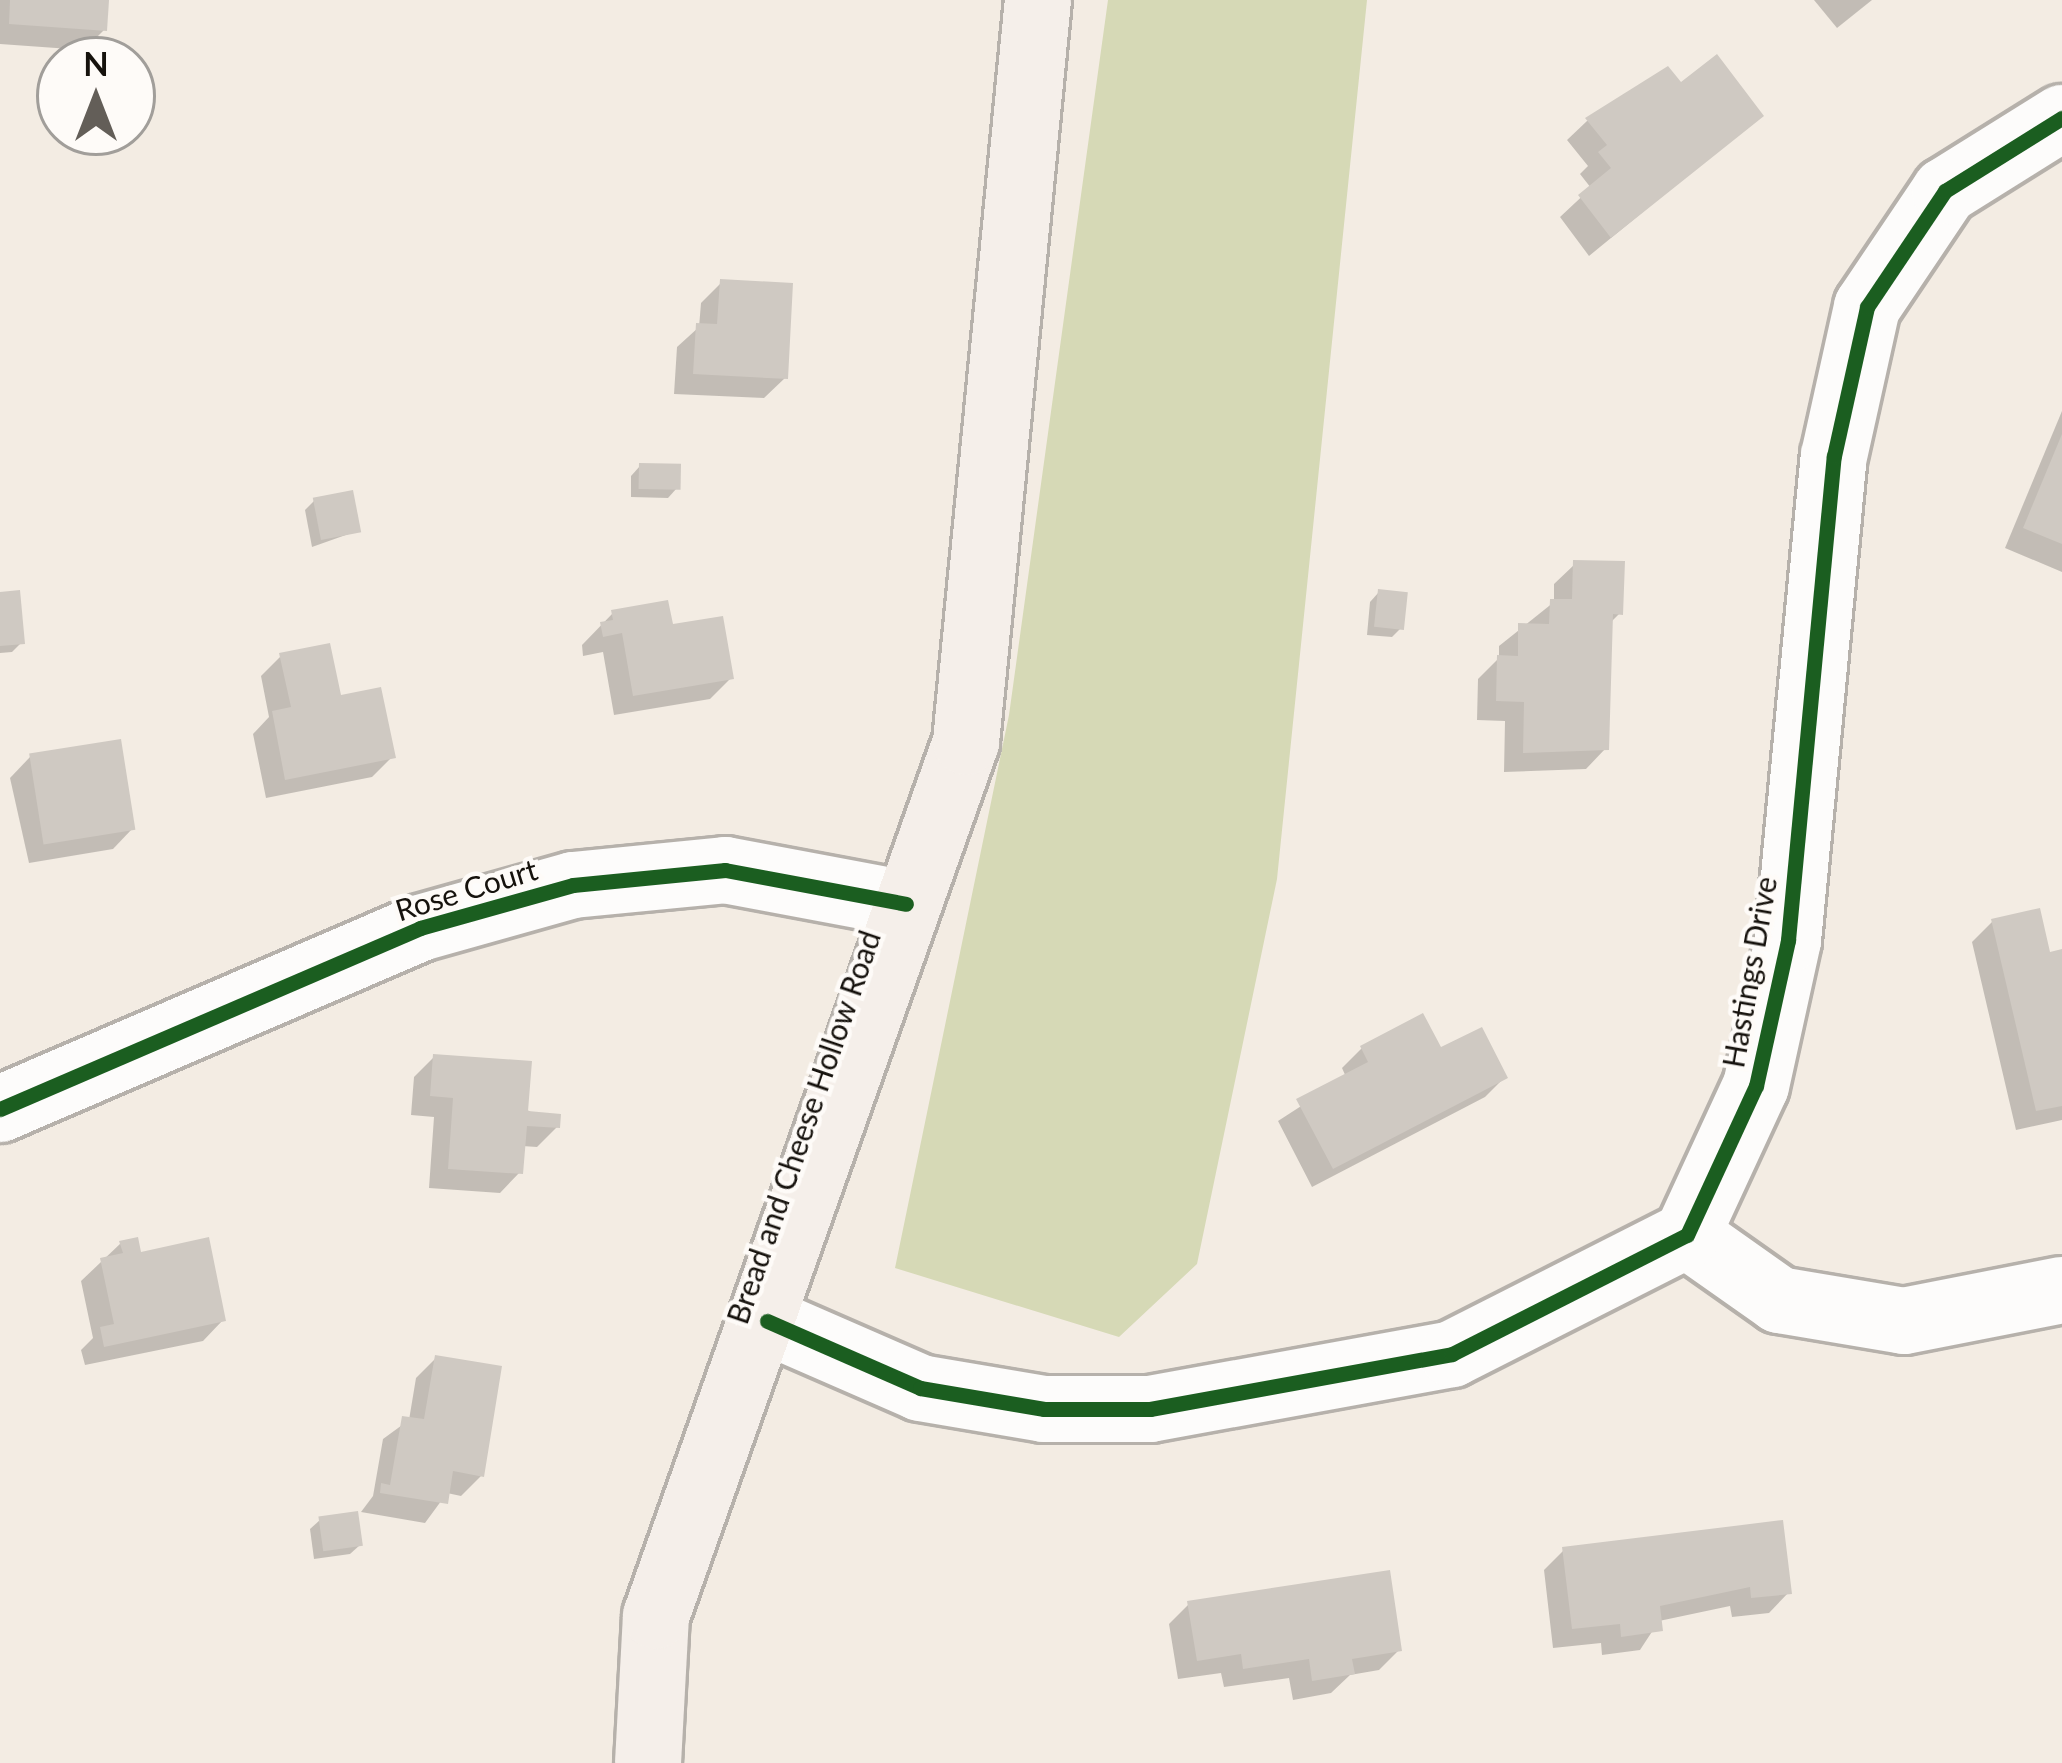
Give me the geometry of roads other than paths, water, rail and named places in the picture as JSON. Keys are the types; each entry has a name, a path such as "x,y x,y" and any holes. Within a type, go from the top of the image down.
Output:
{"main road":[{"name":"Bread and Cheese Hollow Road","path":"648,1763 656,1616 767,1321 906,904 966,742 1039,0"}],"street":[{"name":"Hastings Drive","path":"1687,1235 1756,1086 1788,940 1834,456 1867,307 1945,191 2062,118"},
{"name":"Rose Court","path":"0,1109 420,928 573,885 725,870 906,904"},
{"path":"767,1321 920,1388 1044,1409 1150,1409 1452,1354 1687,1235 1779,1300 1904,1321 2062,1290"}]}
